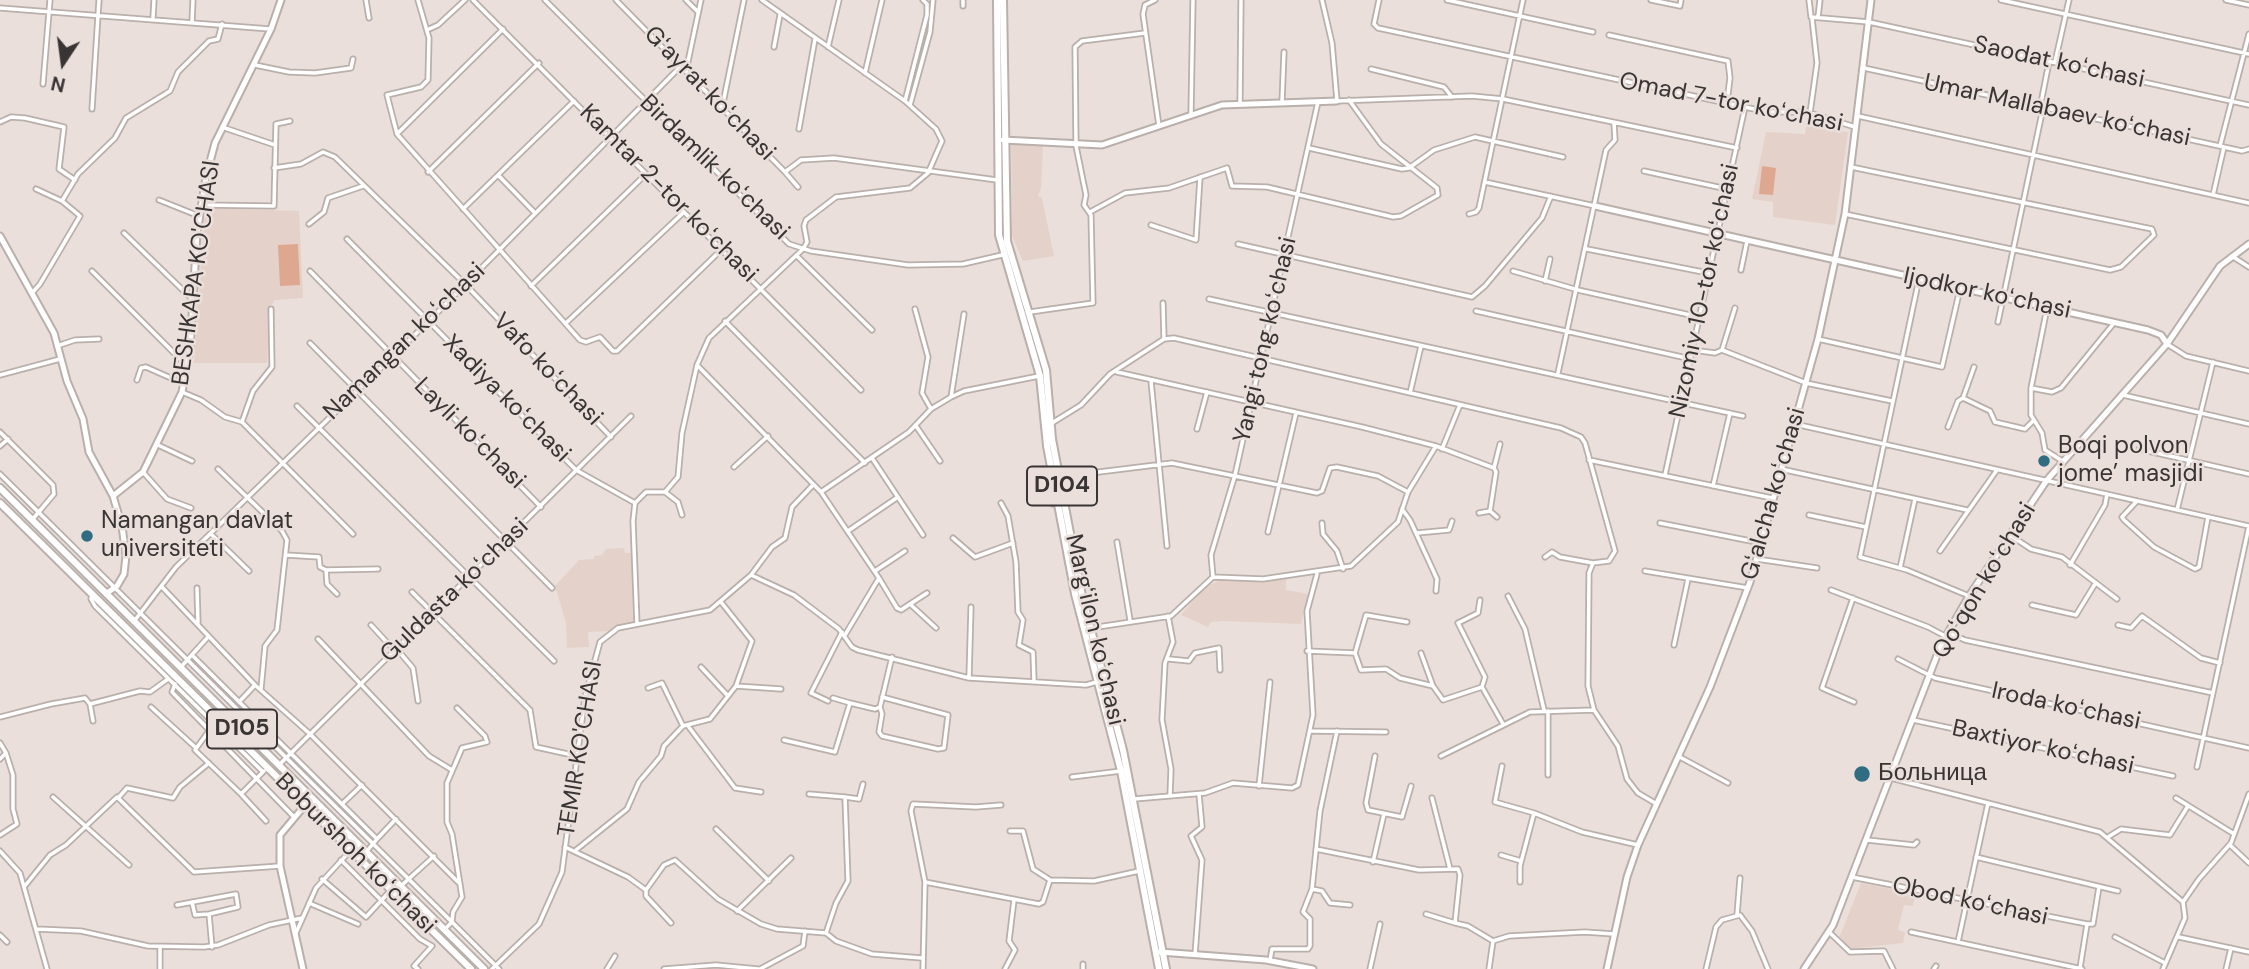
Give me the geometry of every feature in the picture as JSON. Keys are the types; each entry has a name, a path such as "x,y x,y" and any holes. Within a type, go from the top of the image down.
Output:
{"main road":[{"name":"Margʻilon koʻchasi","path":"997,0 997,180 1002,255 1040,376 1057,477 1103,681 1139,871 1166,969"},
{"name":"Margʻilon koʻchasi","path":"1003,0 1004,227 1011,260 1046,370 1059,504 1078,612 1103,681 1134,799 1160,952 1158,969"},
{"name":"D105","path":"0,488 484,969"},
{"name":"Boburshoh koʻchasi","path":"0,503 217,722 306,804 471,969"}],"street":[{"path":"4,0 2,8 271,29"},
{"path":"43,84 50,0"},
{"path":"92,109 99,0"},
{"path":"153,18 154,0"},
{"path":"192,22 193,0"},
{"name":"BESHKAPA KO'CHASI","path":"113,496 143,472 182,392 188,366 192,299 206,177 222,127 255,65 281,0"},
{"path":"366,0 369,18"},
{"path":"418,0 427,30 427,83 389,93 387,98 397,134 580,340 586,342 600,337 613,351 617,351 721,250"},
{"path":"427,30 438,25 465,0"},
{"name":"Kamtar 2-tor koʻchasi","path":"473,0 539,63 862,390"},
{"name":"Birdamlik koʻchasi","path":"545,0 780,237 803,249 908,265 963,264 1002,255"},
{"name":"Gʻayrat koʻchasi","path":"617,0 785,172 801,160 834,158 928,173 997,180"},
{"path":"686,0 698,12"},
{"path":"686,71 701,0"},
{"path":"722,108 744,0"},
{"path":"665,492 680,473 682,433 697,365 709,338 797,256 807,238 804,223 832,199 910,188 928,173 942,141 936,129 905,101 762,0"},
{"path":"828,47 839,0"},
{"path":"865,73 882,0"},
{"path":"905,101 927,15 927,4 923,0"},
{"path":"910,105 930,32 933,0"},
{"path":"963,0 963,6"},
{"path":"1155,0 1143,7 1159,128"},
{"path":"1191,114 1193,0"},
{"path":"1240,103 1241,0"},
{"path":"1322,0 1332,43 1337,101"},
{"name":"Omad 7-tor koʻchasi","path":"1379,0 1374,24 1378,28 1768,112 1810,113 1855,127"},
{"path":"1447,0 1593,32"},
{"path":"1469,215 1478,211 1523,0"},
{"path":"1651,0 1680,6 1681,0"},
{"path":"1809,0 1817,63 1810,113"},
{"path":"1818,17 1819,0"},
{"name":"Gʻalcha koʻchasi","path":"1607,969 1627,877 1638,845 1714,676 1748,588 1818,340 1838,260 1871,0"},
{"path":"2001,0 2247,54"},
{"path":"2055,62 2068,0"},
{"path":"2226,0 2249,5"},
{"path":"774,47 780,15"},
{"name":"Saodat koʻchasi","path":"1811,17 1869,22 2249,105"},
{"path":"62,201 75,180 115,138 127,118 170,90 178,72 209,41 218,39 222,24"},
{"path":"397,134 503,29"},
{"path":"1030,313 1093,303 1090,212 1084,205 1086,195 1076,146 1077,45 1082,41 1145,33"},
{"path":"2213,195 2222,147 2247,54 2249,34"},
{"path":"1609,35 1728,61 1730,78 1727,102"},
{"path":"799,129 815,40"},
{"path":"1282,102 1284,52"},
{"path":"255,65 315,74 351,68 353,60"},
{"path":"1998,322 2034,156 2049,61"},
{"path":"428,172 539,63"},
{"name":"Namangan koʻchasi","path":"134,622 176,567 428,321 681,66"},
{"name":"Umar Mallabaev koʻchasi","path":"1864,68 2222,147 2249,149"},
{"path":"1371,69 1444,87 1452,97"},
{"path":"1003,140 1048,141 1076,146 1102,145 1159,128 1191,114 1240,103 1452,97 1503,99 1737,148"},
{"path":"463,209 575,100"},
{"path":"1090,212 1125,193 1161,190 1228,168 1233,186 1258,185 1397,217 1438,192 1437,188 1381,144 1349,100"},
{"name":"Yangi tong koʻchasi","path":"1213,577 1211,555 1236,475 1318,102"},
{"name":"Nizomiy 10-tor koʻchasi","path":"1665,475 1745,107"},
{"path":"1857,116 2249,203"},
{"path":"0,122 11,117 25,118 64,127 59,169 75,180"},
{"path":"201,205 272,208 277,123 290,121"},
{"path":"1558,373 1587,249 1606,150 1615,139 1614,123"},
{"path":"222,127 275,145"},
{"path":"1309,148 1390,167 1409,168 1434,150 1475,138 1563,157"},
{"name":"Vafo koʻchasi","path":"274,168 301,164 326,152 335,157 465,284 611,438"},
{"path":"1845,215 2114,270 2154,234 2152,229 1850,167"},
{"path":"785,172 798,187"},
{"path":"1644,172 1727,190"},
{"path":"498,174 534,212"},
{"path":"531,286 646,174"},
{"path":"1151,225 1196,240 1200,177"},
{"path":"1485,182 1595,206"},
{"path":"309,224 324,212 328,198 363,186"},
{"path":"30,294 40,284 80,216 62,201 36,189"},
{"path":"1238,244 1472,297 1485,286 1542,218 1551,196"},
{"path":"159,200 200,216"},
{"name":"Ijodkor koʻchasi","path":"1595,206 2155,332 2167,344 2186,356 2249,371"},
{"path":"565,324 684,212"},
{"path":"124,233 192,299"},
{"path":"0,236 50,326 83,419 89,452 113,496 122,526 126,556 124,574 107,593"},
{"name":"Xadiya koʻchasi","path":"347,239 576,470 635,503"},
{"path":"1741,270 1747,239"},
{"name":"Qoʻqon koʻchasi","path":"1804,969 1829,932 1891,778 1928,676 1946,634 1969,596 2047,480 2167,344 2208,281 2232,256 2249,244"},
{"path":"0,253 7,249"},
{"path":"1587,249 1708,273"},
{"path":"797,256 872,330"},
{"path":"2232,256 2249,267"},
{"path":"1545,281 1550,259"},
{"path":"92,271 188,366"},
{"name":"Layli koʻchasi","path":"310,271 541,507"},
{"path":"1513,271 1699,317"},
{"path":"1919,279 1882,445 1861,558 1900,568 1969,596"},
{"path":"1818,340 1943,366 1961,289"},
{"path":"1209,299 1558,373 1743,416"},
{"path":"1163,303 1164,339"},
{"path":"1723,350 1735,308"},
{"path":"2047,308 2031,388 2033,421 2042,433 2045,450 2064,462"},
{"path":"242,422 253,391 272,367 271,309"},
{"path":"915,309 928,357 922,393 931,409"},
{"path":"1476,311 1691,359"},
{"path":"951,397 964,314"},
{"path":"725,321 865,463"},
{"path":"2031,388 2058,390 2115,322"},
{"path":"57,346 75,340 100,339"},
{"path":"1050,424 1082,405 1115,372 1164,339 1191,341 1561,428 1581,437 1615,551 1609,561 1593,563 1566,559 1552,552 1545,557"},
{"path":"310,344 552,588"},
{"path":"1410,393 1421,346"},
{"path":"1693,350 1715,353 1723,350 1806,383 1892,401"},
{"path":"0,375 61,359"},
{"path":"2177,510 2213,362"},
{"path":"697,365 821,492 897,608 910,604 927,593"},
{"path":"137,380 141,368 146,367 184,384"},
{"path":"1948,427 1958,401 1963,398 1974,367"},
{"path":"1115,372 1436,446 1494,468"},
{"path":"821,492 916,426 931,409 951,397 964,391 1040,376"},
{"path":"1151,380 1167,546"},
{"path":"182,392 201,400 225,417 242,422 353,534"},
{"path":"1197,429 1206,392"},
{"path":"2123,395 2249,424"},
{"path":"1963,398 1990,411 1994,422 2025,429 2033,421"},
{"path":"1442,449 1460,405"},
{"path":"297,406 554,661"},
{"path":"1268,532 1296,413"},
{"path":"1713,486 1730,413"},
{"name":"Guldasta koʻchasi","path":"279,765 631,416"},
{"path":"1795,424 2249,526 2197,767"},
{"path":"916,426 940,461"},
{"path":"0,432 53,485 54,494 32,520"},
{"path":"734,467 768,436"},
{"path":"0,446 8,439"},
{"path":"1490,512 1496,472 1494,468 1500,444"},
{"path":"158,445 192,461"},
{"path":"1091,628 1168,616 1213,577 1263,579 1351,566 1390,533 1408,492 1436,446"},
{"path":"2139,449 2249,474"},
{"path":"871,458 923,535"},
{"path":"1589,460 1772,498"},
{"path":"1057,477 1185,463 1320,493 1327,472 1333,467 1378,476 1408,492"},
{"path":"218,469 285,535 286,555 277,630 265,643 261,689"},
{"path":"1781,469 1967,510"},
{"path":"1940,551 1997,470"},
{"path":"143,472 167,499 191,508"},
{"path":"0,474 374,844 495,968"},
{"name":"TEMIR KO'CHASI","path":"495,968 543,918 562,872 585,697 600,642 618,628 710,610 721,602 751,575 772,547 785,538 792,508 814,484"},
{"path":"637,624 633,521 635,503 646,492 665,492 678,502 682,515"},
{"path":"2070,565 2105,505 2107,494"},
{"path":"848,531 898,497"},
{"path":"1900,568 1915,499"},
{"path":"2137,501 2122,517 2124,520 2154,547 2195,569 2199,567 2208,517"},
{"path":"1001,503 1008,516 1013,543 1018,612 1023,620 1019,645 1033,652 1034,681"},
{"path":"1402,509 1417,533 1437,579 1436,591"},
{"path":"1479,513 1490,512 1497,517"},
{"path":"1809,515 1866,527"},
{"path":"1417,533 1448,530 1452,521"},
{"path":"1322,523 1324,534 1337,551 1343,569"},
{"path":"1660,523 1761,543"},
{"path":"211,534 249,571"},
{"path":"2010,535 2031,550 2057,554 2117,599"},
{"path":"954,538 975,557 1013,543"},
{"path":"1117,542 1130,620"},
{"path":"875,571 905,551"},
{"path":"286,555 320,557 320,566 326,570 378,569"},
{"path":"77,564 84,557"},
{"path":"1757,559 1817,568"},
{"path":"1593,563 1588,587 1586,666 1594,710 1618,746 1630,784 1655,803"},
{"path":"326,570 327,584 337,594"},
{"path":"1645,571 1688,579 1722,581 1748,588"},
{"path":"1134,799 1199,794 1233,783 1292,788 1298,785 1313,715 1307,652 1307,611 1317,572"},
{"path":"751,575 788,591 843,633 852,647 937,672 969,678 1086,685 1103,681"},
{"path":"880,579 843,633 811,693 830,700 875,709 880,707"},
{"path":"1674,645 1688,579"},
{"path":"2032,605 2076,615 2095,584"},
{"path":"162,587 256,685 310,734 458,882"},
{"path":"197,588 198,625"},
{"path":"1831,590 1965,640 2213,693"},
{"path":"412,592 530,710 536,747 577,756"},
{"path":"1508,596 1525,629 1546,711 1548,775"},
{"path":"1853,598 1822,688 1854,702"},
{"path":"1480,600 1478,613 1458,623 1485,677 1482,687 1503,724"},
{"path":"121,608 128,601"},
{"path":"576,850 627,809 639,782 661,756 664,746 685,726 710,719 736,686 752,641 721,602"},
{"path":"910,604 936,628"},
{"path":"969,678 971,607"},
{"path":"1407,622 1366,615 1355,653 1361,670 1386,669 1401,678 1433,686"},
{"path":"1168,616 1173,642 1169,659 1165,663 1162,720 1171,769 1170,796"},
{"path":"2118,625 2132,628 2142,616 2201,658 2220,663"},
{"path":"371,625 413,668 418,701"},
{"path":"155,643 163,635"},
{"path":"180,667 208,637"},
{"path":"318,639 429,756 452,770"},
{"path":"1169,659 1189,661 1195,653 1219,648 1220,670"},
{"path":"1307,652 1355,653"},
{"path":"1422,653 1433,686 1443,700 1482,687"},
{"path":"192,655 377,839"},
{"path":"882,697 948,715 944,748 938,749 882,736 879,732 883,714 880,707 882,697 891,657"},
{"name":"Iroda koʻchasi","path":"1898,659 1928,676 2249,748"},
{"path":"701,667 728,695"},
{"path":"90,704 140,691 150,692 172,677 175,684 201,706 194,714"},
{"path":"1259,786 1270,682"},
{"path":"648,688 662,683 685,726 735,788 761,792"},
{"path":"175,684 172,692 294,817"},
{"path":"239,702 256,685"},
{"path":"736,686 781,690"},
{"path":"0,717 85,698 90,704 93,721"},
{"path":"784,740 835,752 850,703"},
{"path":"151,707 195,747 266,821"},
{"path":"444,930 452,922 453,912 462,900 452,834 447,822 447,783 462,748 486,742 485,736 457,708"},
{"path":"1441,755 1503,724 1546,711 1594,710"},
{"name":"Baxtiyor koʻchasi","path":"1913,720 2173,776"},
{"path":"195,747 217,722"},
{"path":"1311,731 1386,732"},
{"path":"1266,969 1272,949 1309,948 1310,919 1303,912 1312,889 1322,794 1337,732"},
{"path":"0,743 13,775 13,809 17,824 0,835"},
{"path":"0,759 6,753"},
{"path":"1678,755 1728,783"},
{"path":"1375,756 1366,807 1368,810 1402,817 1410,786"},
{"path":"24,887 50,855 66,845 127,788 173,799 180,787 209,763"},
{"path":"1502,766 1494,802 1534,813 1582,832 1638,845"},
{"path":"241,794 265,769"},
{"path":"1072,777 1121,771"},
{"path":"1891,778 2094,830 2108,837 2132,862 2183,902 2186,912 2179,937 2163,969"},
{"path":"809,794 859,799 863,784"},
{"path":"342,804 362,785"},
{"path":"1195,955 1202,860 1191,836 1202,827 1199,794"},
{"path":"2183,902 2199,879 2230,845 2249,794"},
{"path":"53,797 87,824 129,865"},
{"path":"119,797 194,872 280,866"},
{"path":"826,933 836,903 848,881 845,797"},
{"path":"1432,798 1450,869"},
{"path":"2176,798 2234,834"},
{"path":"1958,942 1988,803"},
{"path":"303,969 280,866 281,831 306,804"},
{"path":"923,969 925,882 911,811 913,804 976,807 1001,805"},
{"path":"2108,837 2120,829 2170,835 2188,806"},
{"path":"1520,882 1521,861 1534,813"},
{"path":"1373,862 1384,814"},
{"path":"365,852 397,819"},
{"path":"716,829 769,881"},
{"path":"1010,831 1023,831 1033,869 1050,880 1094,881 1139,871"},
{"path":"1867,840 1914,845 1917,842"},
{"path":"2230,845 2249,863"},
{"path":"565,847 628,877 646,890"},
{"path":"1316,849 1419,870 1450,869 1460,872 1455,923"},
{"path":"295,936 322,879 351,850"},
{"path":"0,851 17,868 47,969"},
{"path":"1501,855 1521,861"},
{"path":"401,887 434,856"},
{"path":"1976,857 2118,891"},
{"path":"737,911 791,858"},
{"path":"341,860 420,939 432,946 414,966 418,969"},
{"path":"671,923 646,896 646,890 664,865 675,860 718,900 769,927 826,933 836,942 872,954 923,958"},
{"name":"Obod koʻchasi","path":"1852,877 2087,924"},
{"path":"1737,915 1740,878"},
{"path":"322,879 366,917 391,890"},
{"path":"925,882 1042,903 1050,880"},
{"path":"1911,932 2081,969 2087,924 2093,924 2099,887"},
{"path":"1312,889 1322,891 1330,903 1350,905"},
{"path":"177,905 192,902 236,894 238,907 196,916 192,902"},
{"path":"1005,969 1015,947 1009,941 1014,899"},
{"path":"309,903 358,924"},
{"path":"209,914 212,947"},
{"path":"1426,914 1468,926 1493,941 1513,935 1585,932 1614,934"},
{"path":"1706,969 1716,927 1722,920 1737,915 1745,917 1768,969"},
{"path":"37,929 81,931 160,947 212,947 302,918"},
{"path":"1370,969 1380,924"},
{"path":"664,969 716,965 759,969 803,946 805,931"},
{"path":"1829,932 1850,952 1884,951 1893,969"},
{"path":"0,935 7,942"},
{"path":"2115,937 2165,963"},
{"path":"2179,937 2249,952"},
{"path":"1489,969 1493,941"},
{"path":"160,947 160,969"},
{"path":"2226,969 2231,948"},
{"path":"1160,952 1268,960 1313,969"},
{"path":"607,969 615,956"}],"shaded area":[{"path":"1806,126 1848,132 1835,225 1773,217 1773,202 1752,199 1766,132 1805,134"},
{"path":"1011,143 1043,146 1041,188 1038,196 1042,198 1054,256 1023,261 1012,236"},
{"path":"1762,166 1776,168 1773,195 1759,194"},
{"path":"205,208 299,211 303,298 275,300 270,307 267,363 194,363"},
{"path":"298,244 300,285 280,286 278,245"},
{"path":"624,548 625,553 632,553 634,622 610,631 588,632 589,647 567,648 566,623 555,586 579,560 594,559 594,556 602,555 606,549"},
{"path":"1218,577 1286,578 1286,590 1308,594 1301,624 1223,621 1211,622 1208,627 1181,615 1204,587 1217,582"},
{"path":"1861,883 1915,894 1913,906 1904,905 1898,930 1905,932 1903,943 1849,949 1839,938"}],"place":[{"name":"Boqi polvon jome’ masjidi","path":"2044,461"},
{"name":"Namangan davlat universiteti","path":"87,536"},
{"name":"Больница","path":"1862,774"}]}
